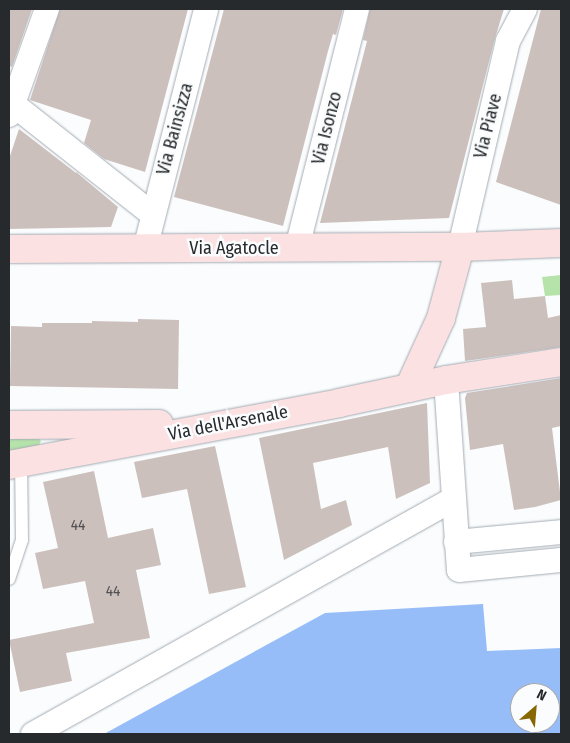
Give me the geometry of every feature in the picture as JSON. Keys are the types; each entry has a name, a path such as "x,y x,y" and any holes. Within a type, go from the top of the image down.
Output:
{"street":[{"path":"47,9 10,107 152,214"},
{"name":"Via Bainsizza","path":"144,249 206,9"},
{"name":"Via Isonzo","path":"297,248 356,9"},
{"name":"Via Piave","path":"460,247 508,41 525,9"},
{"name":"Via Agatocle","path":"9,249 460,247 561,243"},
{"path":"409,388 441,318 460,247"},
{"path":"441,318 459,570 561,560"},
{"name":"Via dell'Arsenale","path":"15,463 446,380 561,362"},
{"path":"9,425 228,422"},
{"path":"33,734 453,499"},
{"path":"456,542 561,532"}],"lane":[{"path":"9,579 22,540 15,463"}],"green space":[{"path":"561,275 561,295 545,296 542,277"},
{"path":"9,438 39,439 41,441 39,445 9,451"}],"water":[{"path":"483,604 487,651 561,648 561,734 104,734 325,613"}],"building":[{"path":"9,9 32,9 12,67 9,66"},
{"path":"60,9 188,9 145,172 104,159 84,143 91,120 30,100"},
{"path":"224,9 343,9 336,35 333,34 328,51 283,226 174,197"},
{"path":"370,9 504,9 449,218 320,223 367,41 363,40"},
{"path":"541,9 561,9 561,205 496,182"},
{"path":"19,129 118,207 111,227 9,229 9,159"},
{"path":"512,280 514,299 545,296 548,318 561,315 561,347 465,361 463,329 486,327 481,283"},
{"path":"138,319 179,320 178,389 10,386 11,326 42,327 42,323 92,323 92,321 138,322"},
{"path":"561,378 561,426 552,428 561,500 514,510 503,444 470,450 465,398 467,393"},
{"path":"427,403 430,483 396,499 388,447 313,463 321,509 346,500 352,525 284,560 259,438"},
{"path":"215,446 246,587 209,594 187,489 142,498 134,462"},
{"path":"94,471 108,538 153,528 161,565 136,570 150,638 66,653 72,681 20,692 9,640 94,623 85,581 43,589 35,553 58,548 43,482"}]}
